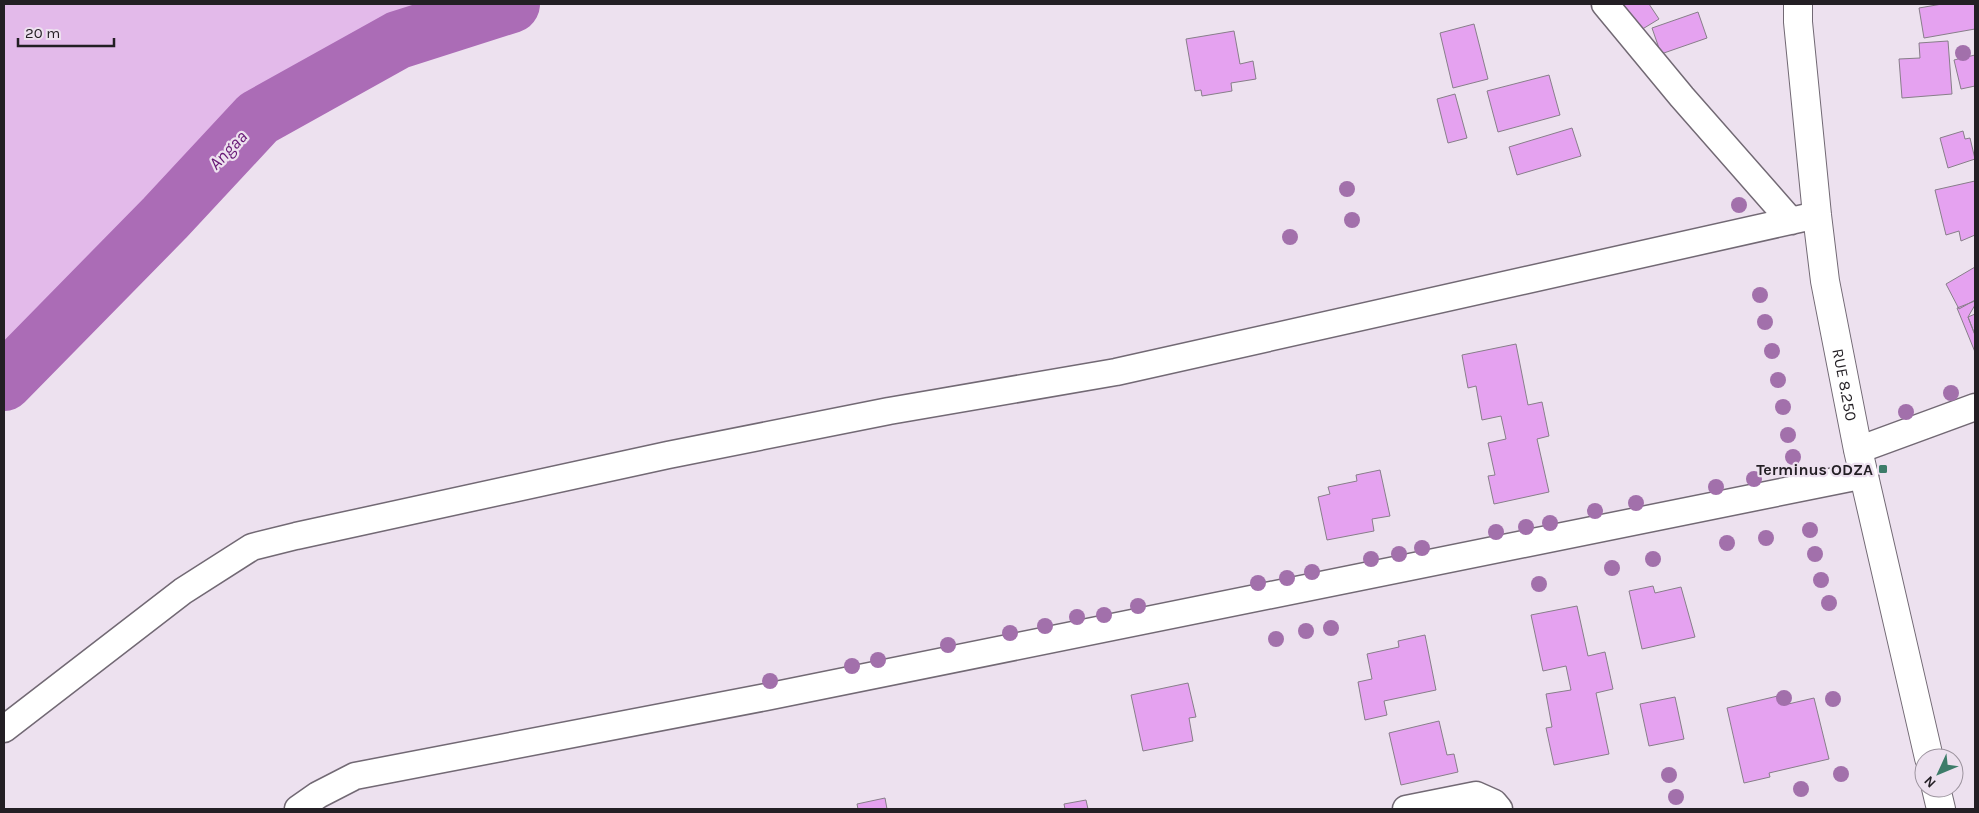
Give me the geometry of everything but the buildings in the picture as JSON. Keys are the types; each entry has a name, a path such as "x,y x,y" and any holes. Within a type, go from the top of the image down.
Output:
{"highway":[{"name":"RUE 8.250","path":"1798,4 1804,218 1825,281 1861,462 1927,748"}],"street":[{"path":"1605,4 1682,97 1804,218"},
{"path":"4,729 183,591 252,547 707,448 889,411 1116,372 1804,218"},
{"path":"298,809 318,795 355,776 766,697 1861,462 1975,407"},
{"path":"1406,809 1476,796 1494,803 1499,809"}],"shaded area":[{"path":"4,4 511,4 398,40 258,118 165,218 4,382"}],"waterway":[{"name":"Angaa","path":"4,382 165,218 258,118 398,40 511,4"}],"place":[{"name":"Terminus ODZA","path":"1883,469"}]}
